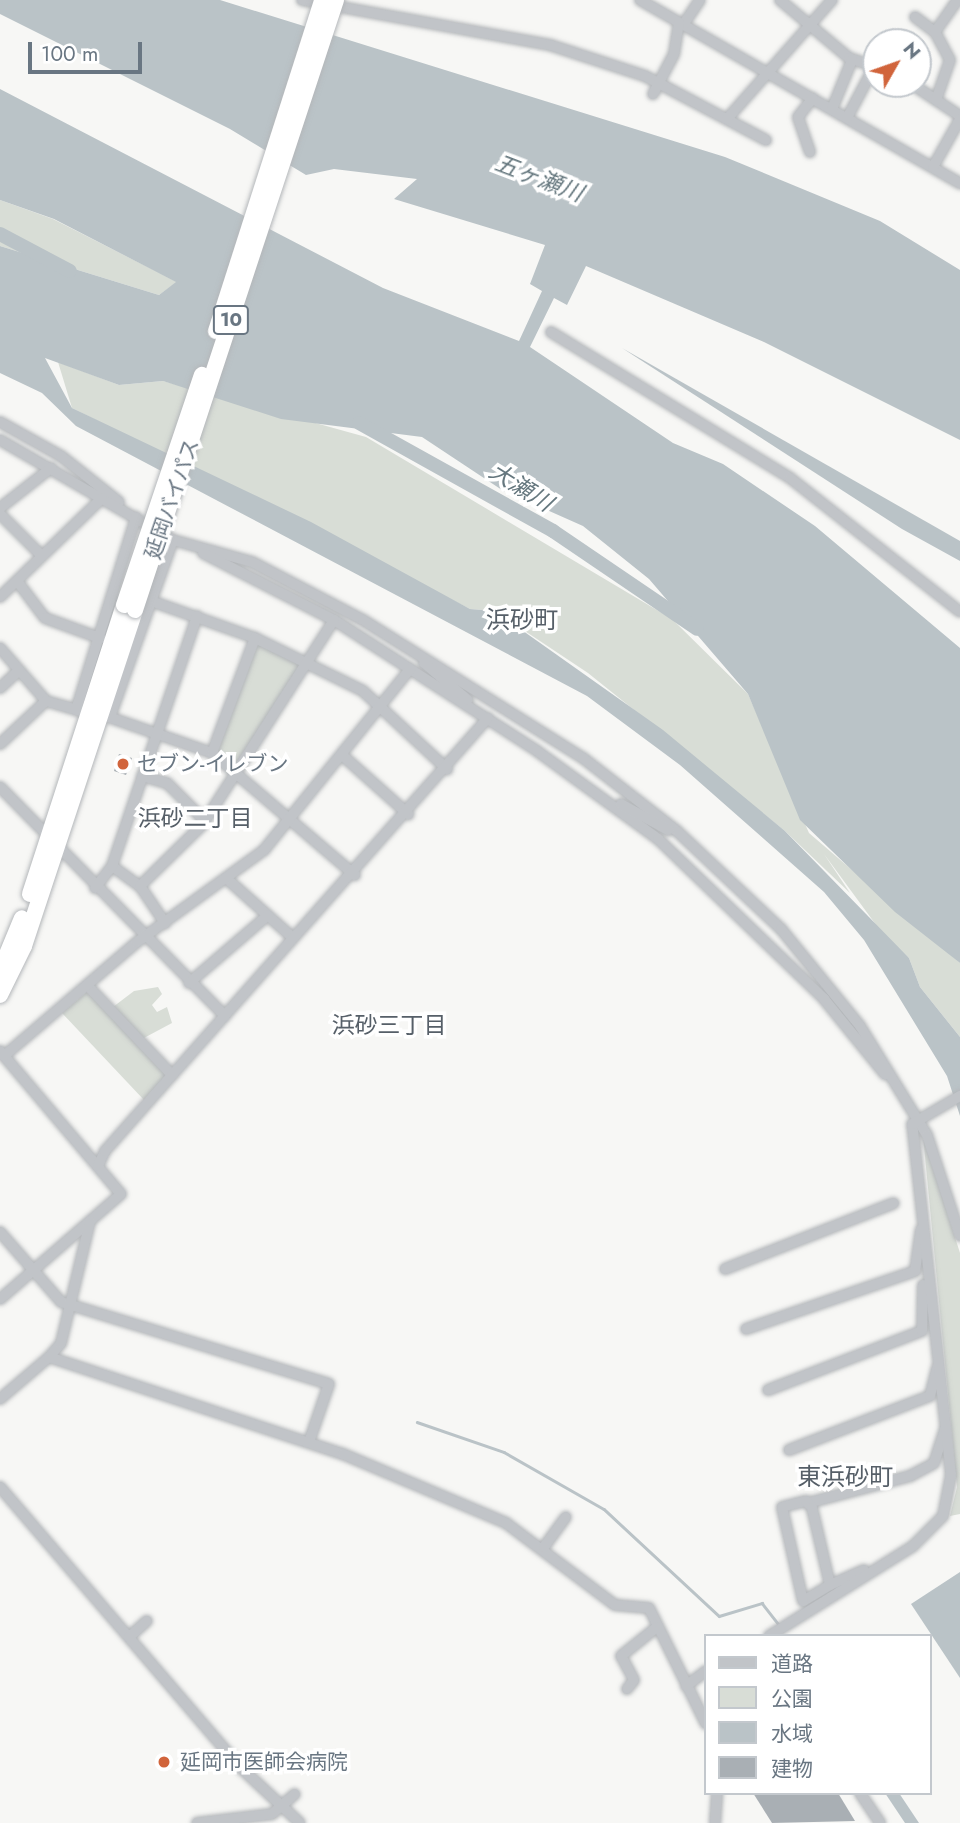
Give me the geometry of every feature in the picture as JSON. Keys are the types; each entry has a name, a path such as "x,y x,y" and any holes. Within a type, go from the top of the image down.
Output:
{"highway":[{"name":"延岡バイパス","path":"130,608 310,0"},
{"name":"延岡バイパス","path":"0,995 24,946 52,841 336,0"},
{"name":"延岡バイパス","path":"0,971 52,841"}],"street":[{"path":"310,0 550,45 655,88 766,140"},
{"path":"640,0 960,183"},
{"path":"655,88 674,54 681,24 700,0"},
{"path":"780,0 852,60 862,63"},
{"path":"727,120 832,0"},
{"path":"935,32 958,2"},
{"path":"915,18 935,32 955,62 936,100"},
{"path":"832,109 852,60"},
{"path":"847,118 862,91"},
{"path":"932,97 960,118 933,167"},
{"path":"810,152 798,117 813,98"},
{"path":"551,332 790,478 960,612"},
{"path":"0,422 61,456 140,520"},
{"path":"0,440 173,540 252,562 418,653 583,758 677,831 806,957 923,1118 960,1236"},
{"path":"0,508 51,468"},
{"path":"0,597 102,498"},
{"path":"0,514 43,556"},
{"path":"94,714 100,638 140,520"},
{"path":"94,714 151,601 173,540"},
{"path":"201,548 334,620 490,721 658,839 757,932 904,1091"},
{"path":"17,581 45,618 100,638"},
{"path":"151,601 254,638 363,691 447,769"},
{"path":"95,888 112,866 197,616"},
{"path":"140,886 205,821 240,773 311,664 334,620"},
{"path":"212,753 254,638"},
{"path":"0,648 46,701 212,753 292,817 355,875"},
{"path":"418,653 490,721"},
{"path":"0,1071 5,1057 87,985 264,850 381,709 410,669"},
{"path":"0,688 19,670"},
{"path":"0,744 46,701"},
{"path":"98,1166 172,1076 293,938 355,875 490,721"},
{"path":"342,755 408,814"},
{"path":"142,776 167,783 205,821"},
{"path":"0,788 144,939 225,1016"},
{"path":"599,795 677,831"},
{"path":"112,866 140,886 165,923"},
{"path":"226,878 293,938"},
{"path":"189,983 268,915"},
{"path":"87,985 172,1076"},
{"path":"0,1298 121,1194 5,1057"},
{"path":"772,1634 902,1553 943,1516 951,1475 912,1125 960,1096"},
{"path":"724,1269 894,1203"},
{"path":"2,1393 49,1357 61,1343 90,1221"},
{"path":"746,1329 915,1272 922,1227"},
{"path":"0,1232 33,1270 70,1305 330,1384 309,1443"},
{"path":"768,1390 922,1331 928,1276"},
{"path":"49,1357 309,1443 494,1517 544,1547 615,1605 644,1604 704,1720"},
{"path":"789,1450 930,1396 938,1366"},
{"path":"902,1553 830,1585 803,1601 789,1555 782,1507 808,1503 910,1476 934,1463 946,1427"},
{"path":"0,1487 279,1807 300,1823"},
{"path":"808,1503 830,1585"},
{"path":"544,1547 566,1517"},
{"path":"129,1637 147,1621"},
{"path":"627,1689 634,1680 621,1656 657,1627"},
{"path":"686,1686 704,1672"},
{"path":"197,1823 272,1814 295,1794"},
{"path":"715,1823 717,1795"},
{"path":"861,1795 880,1823"}],"green space":[{"path":"0,200 53,219 177,282 159,295 0,246"},
{"path":"58,362 119,385 163,381 366,437 672,619 748,694 809,833 960,963 960,1037 920,987 909,958 882,933 824,854 850,893 785,831 588,673 495,611 470,609 72,408"},
{"path":"258,644 303,665 240,766 216,751"},
{"path":"158,987 162,994 152,1005 157,1012 167,1007 172,1023 142,1039 113,1007 134,991"},
{"path":"87,992 166,1075 144,1100 62,1013"},
{"path":"923,1136 960,1253 960,1514 950,1516 957,1487"}],"water":[{"name":"五ヶ瀬川","path":"0,0 220,0 725,157 880,221 960,270 960,440 764,342 586,266 567,305 554,298 530,347 673,443 723,464 815,526 960,648 960,963 895,912 800,820 748,694 649,579 583,526 502,490 422,437 281,419 163,381 119,385 45,358 72,408 311,522 470,609 495,611 663,730 785,831 909,958 920,987 960,1037 960,1116 947,1076 864,940 824,892 680,765 587,696 76,426 42,393 0,373 0,246 159,295 176,282 54,219 0,200 0,89 383,288 519,341 542,291 530,284 545,245 394,199 417,179 334,169 306,175 230,129 0,14"},
{"path":"622,348 960,541 960,561 902,529"},
{"path":"960,1572 960,1678 932,1634 911,1604"},
{"path":"886,1795 900,1795 919,1823 905,1823"}],"building":[{"name":"セブン-イレブン","path":"119,754 132,758 126,775 114,771"},
{"path":"754,1795 839,1795 855,1821 772,1823"}],"waterway":[{"name":"大瀬川","path":"0,234 70,271"},
{"name":"大瀬川","path":"359,423 553,531 697,629"},
{"path":"417,1422 504,1452 604,1509 719,1616 762,1603 780,1626"}],"place":[{"name":"セブン-イレブン","path":"123,764"},
{"name":"延岡市医師会病院","path":"164,1762"}],"district":[{"name":"浜砂町","path":"522,620"},
{"name":"浜砂二丁目","path":"195,818"},
{"name":"浜砂三丁目","path":"389,1025"},
{"name":"東浜砂町","path":"845,1477"}]}
